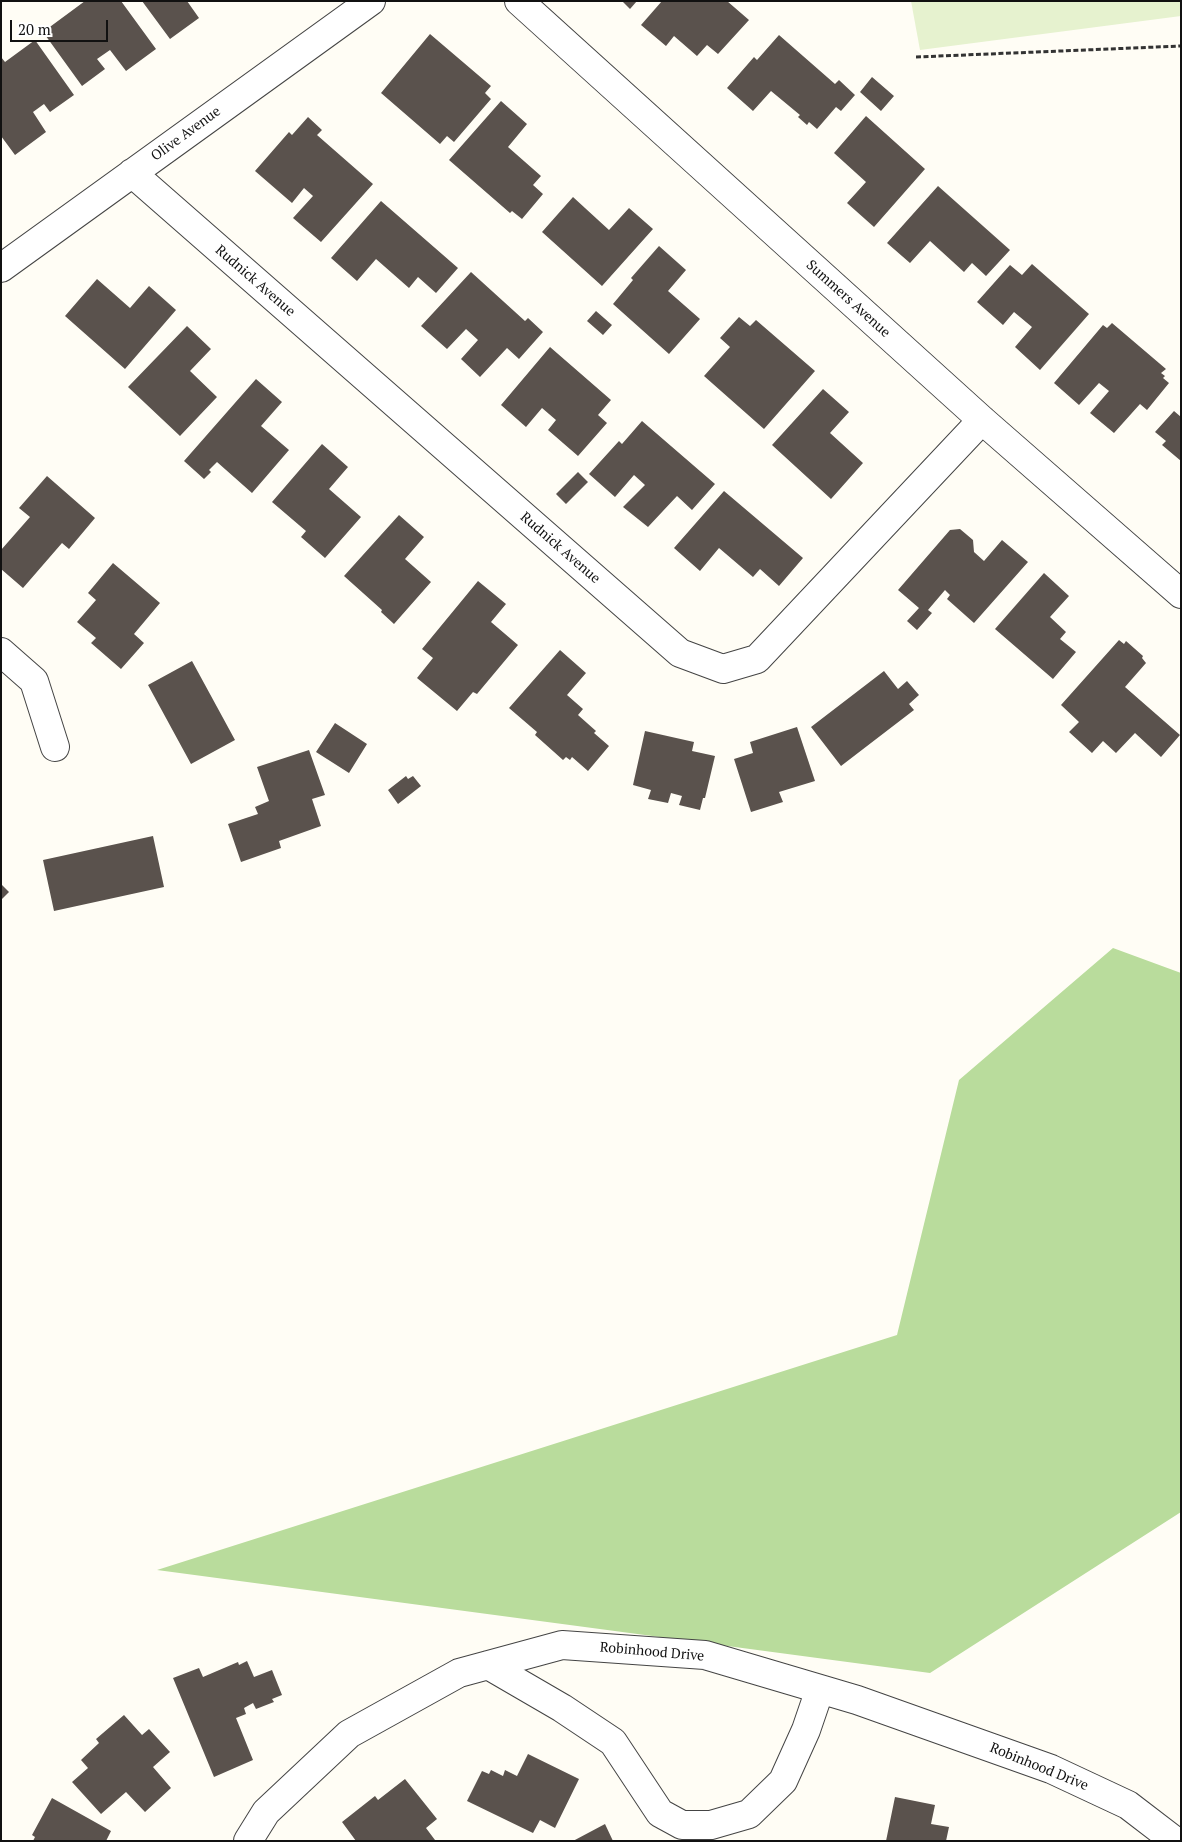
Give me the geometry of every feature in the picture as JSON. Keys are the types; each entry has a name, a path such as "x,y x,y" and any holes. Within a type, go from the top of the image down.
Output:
{"street":[{"name":"Olive Avenue","path":"1,268 371,1"},
{"name":"Summers Avenue","path":"519,1 982,420 1181,594"},
{"name":"Rudnick Avenue","path":"132,173 680,653 723,669 757,658 982,420"},
{"path":"1,652 34,681 55,748"},
{"name":"Robinhood Drive","path":"248,1841 266,1812 349,1734 459,1673 562,1644 705,1656 857,1700 1051,1769 1128,1805 1175,1841"},
{"path":"488,1665 562,1708 613,1742 660,1813 682,1825 711,1825 750,1814 783,1781 806,1730 820,1689"}],"path":[{"path":"916,57 1181,46"}],"green space":[{"path":"911,1 1181,1 1181,16 920,50"},
{"path":"1113,948 1181,973 1181,1512 930,1673 157,1570 897,1335 959,1080"}],"building":[{"path":"85,1 121,1 156,49 126,71 110,50 97,59 105,69 82,86 43,32"},
{"path":"142,1 187,1 199,18 170,39"},
{"path":"622,1 637,1 630,9"},
{"path":"662,1 727,1 749,20 718,54 707,45 697,56 674,36 666,46 641,25"},
{"path":"430,34 491,86 485,93 491,99 454,142 447,136 440,144 381,93"},
{"path":"779,35 835,84 839,80 855,95 841,111 836,107 817,129 809,122 807,125 798,117 800,115 771,91 753,111 727,88 754,57 757,60"},
{"path":"35,40 74,95 50,112 44,104 33,112 46,132 15,155 1,136 1,57 5,62"},
{"path":"872,77 894,96 881,111 860,92"},
{"path":"501,101 527,124 508,147 541,176 533,185 543,194 522,219 512,211 510,213 449,160"},
{"path":"866,116 925,169 874,227 847,203 866,182 834,153"},
{"path":"308,117 322,130 317,135 373,184 321,242 293,218 313,196 304,188 292,203 255,171 289,132 292,135"},
{"path":"938,186 1010,250 986,276 972,263 964,272 930,241 910,263 887,243"},
{"path":"573,197 609,230 629,208 653,229 602,286 542,232"},
{"path":"381,201 458,268 436,293 418,277 409,288 376,259 357,281 331,258"},
{"path":"659,246 686,270 668,291 700,319 669,354 613,304 633,280 631,278"},
{"path":"1032,264 1089,314 1040,370 1015,347 1032,327 1014,312 1003,325 977,302 1010,265 1022,275"},
{"path":"471,272 525,321 528,318 543,332 519,359 507,348 480,377 461,359 478,340 466,329 447,349 421,326"},
{"path":"97,279 130,308 149,286 176,310 125,369 65,316"},
{"path":"596,311 612,325 603,335 587,321"},
{"path":"739,317 750,326 756,320 815,371 764,429 704,376 730,347 720,338"},
{"path":"1112,323 1166,369 1161,373 1165,376 1163,378 1169,383 1147,410 1140,404 1114,433 1090,413 1109,391 1099,383 1079,405 1054,383 1103,325 1107,328"},
{"path":"187,326 211,349 190,371 217,397 180,436 128,387"},
{"path":"550,347 611,400 598,415 607,423 578,456 548,430 556,420 542,408 526,427 501,405"},
{"path":"256,379 282,402 261,426 289,450 252,493 217,462 204,479 184,461"},
{"path":"823,389 849,412 830,433 863,463 831,499 772,445"},
{"path":"1174,411 1181,417 1181,461 1162,445 1166,441 1155,432"},
{"path":"642,421 715,484 692,510 677,496 648,527 623,507 645,485 634,475 615,497 589,474 619,441 622,444"},
{"path":"322,444 348,467 329,489 361,517 325,558 301,537 306,531 272,502"},
{"path":"578,472 588,482 566,504 556,494"},
{"path":"47,476 95,518 69,549 62,543 23,588 1,569 1,550 30,517 19,508"},
{"path":"724,491 803,558 779,586 760,569 753,577 719,548 700,571 674,548"},
{"path":"399,515 424,537 405,559 431,582 394,624 381,612 382,610 344,576"},
{"path":"960,529 973,540 974,552 984,561 1002,540 1028,562 974,623 947,599 950,595 945,590 928,610 932,613 917,630 907,621 919,608 898,590 950,530"},
{"path":"113,563 160,603 134,634 144,643 121,669 91,643 96,638 77,622 96,600 88,593"},
{"path":"1044,573 1069,596 1050,617 1066,632 1060,639 1076,652 1053,679 995,629"},
{"path":"478,581 506,604 491,622 518,645 477,694 473,692 457,711 417,678 433,658 422,649"},
{"path":"1119,640 1124,644 1126,641 1143,656 1142,658 1146,663 1125,687 1180,735 1161,757 1135,733 1116,753 1103,741 1092,753 1069,732 1079,722 1061,705"},
{"path":"560,650 586,673 567,695 583,709 578,715 609,746 588,771 572,757 570,760 566,757 563,760 535,735 537,732 509,708"},
{"path":"192,661 235,740 191,764 148,685"},
{"path":"884,671 898,689 907,681 919,695 909,704 914,710 841,766 811,727"},
{"path":"335,723 367,744 349,773 316,752"},
{"path":"797,727 815,781 779,792 783,802 751,812 734,759 753,753 750,742"},
{"path":"645,731 694,742 692,751 715,756 705,798 703,798 700,810 679,805 682,796 671,793 668,803 648,799 651,790 633,785"},
{"path":"309,750 325,795 312,799 321,826 279,841 281,848 241,862 228,824 258,814 255,807 269,801 257,767"},
{"path":"406,776 408,779 413,776 421,786 398,804 388,790"},
{"path":"153,836 164,887 54,911 43,860"},
{"path":"1,884 9,892 1,900"},
{"path":"247,1661 254,1677 272,1670 282,1695 272,1699 274,1702 256,1709 253,1703 244,1708 246,1714 236,1718 253,1760 214,1777 173,1678 199,1668 203,1677 238,1662 239,1665"},
{"path":"124,1715 142,1735 149,1729 170,1752 153,1767 171,1788 145,1812 126,1792 101,1814 72,1782 88,1768 81,1760 99,1743 96,1739"},
{"path":"528,1754 579,1779 555,1828 540,1820 533,1833 467,1801 482,1771 489,1774 491,1770 503,1776 505,1770 517,1776"},
{"path":"405,1779 437,1819 426,1828 435,1840 356,1841 342,1822 375,1796 378,1800"},
{"path":"895,1797 935,1805 931,1824 949,1827 946,1841 886,1841"},
{"path":"52,1798 111,1831 106,1841 33,1841 35,1837 32,1835"},
{"path":"605,1824 613,1841 573,1841"}]}
